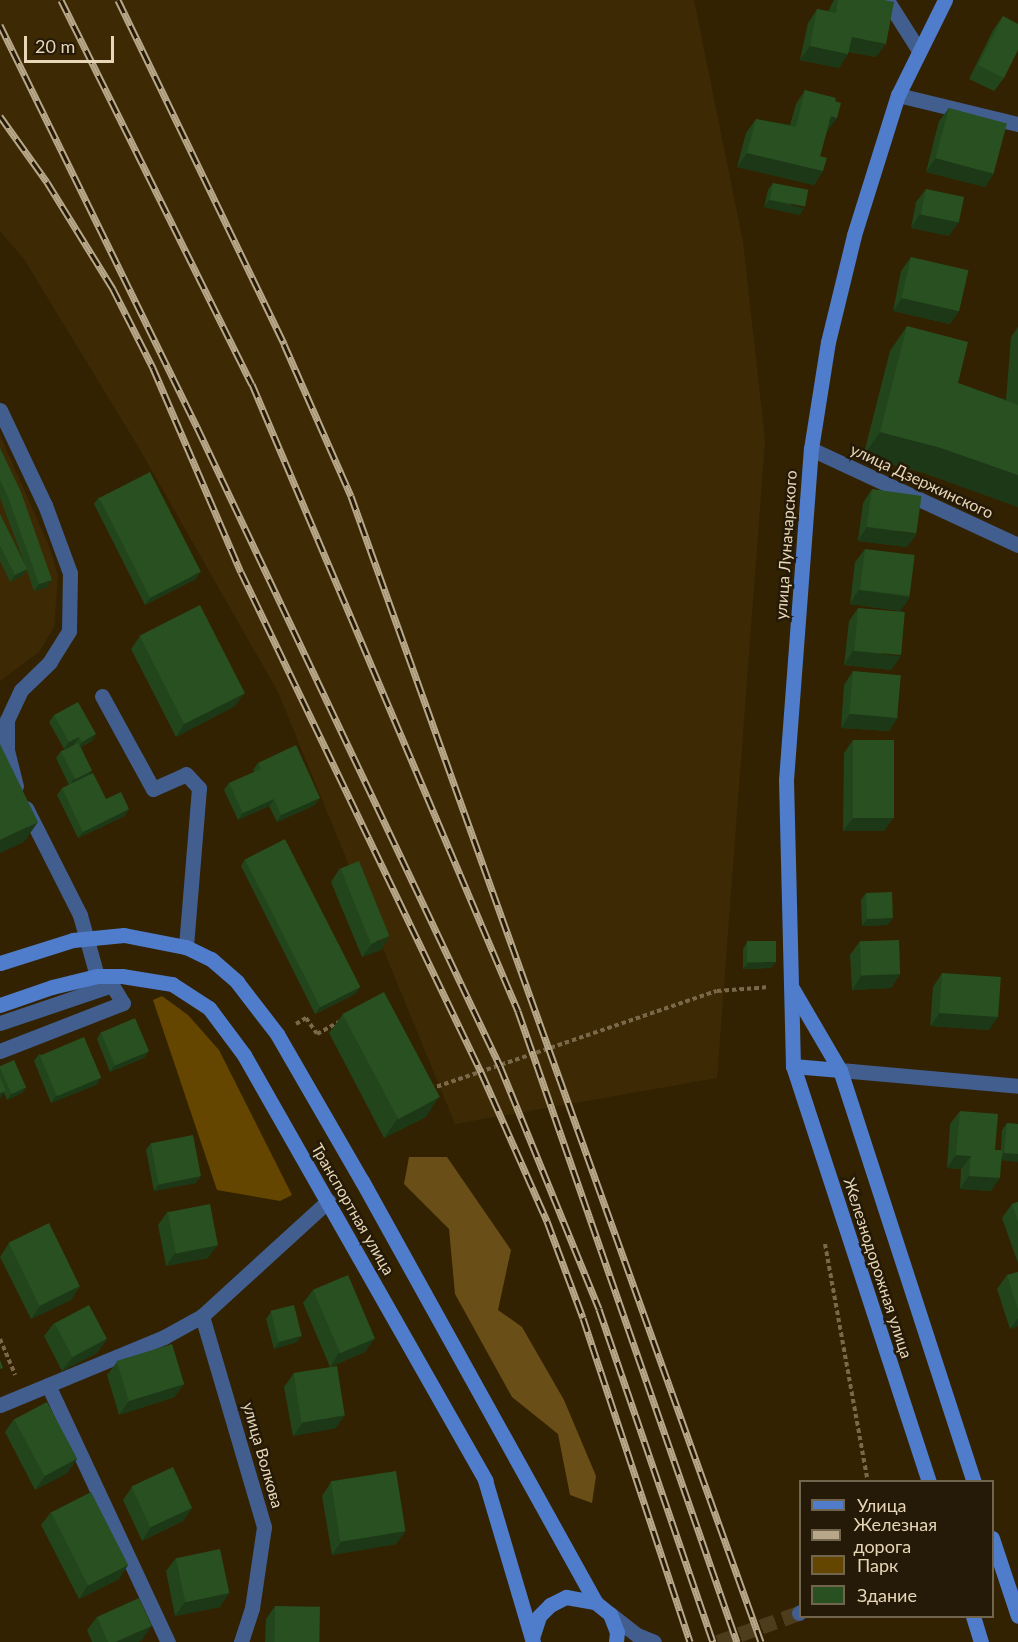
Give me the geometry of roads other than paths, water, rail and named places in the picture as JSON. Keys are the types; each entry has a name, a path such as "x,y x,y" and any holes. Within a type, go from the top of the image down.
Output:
{"main road":[{"name":"улица Луначарского","path":"793,1066 786,780 811,449 828,342 851,245 898,95 918,49 945,0"},
{"name":"Транспортная улица","path":"0,963 88,938 124,935 186,947 211,959 237,982 277,1034 595,1602 610,1614"},
{"name":"Транспортная улица","path":"0,1005 97,976 149,978 172,984 191,993 209,1008 244,1055 485,1480 532,1641"},
{"name":"Железнодорожная улица","path":"791,985 840,1070 973,1480"},
{"name":"Железнодорожная улица","path":"793,1066 927,1480"},
{"path":"793,1066 840,1070"},
{"path":"994,1541 1018,1616"},
{"name":"Транспортная улица","path":"532,1641 539,1616 550,1605 566,1597 595,1602"},
{"path":"610,1614 617,1632 616,1642"},
{"path":"973,1618 981,1642"}],"street":[{"path":"887,0 918,49"},
{"path":"898,95 1018,124"},
{"path":"0,410 45,505 70,573 69,631 50,662 21,690 7,720 7,750 15,785 88,938 97,976"},
{"name":"улица Дзержинского","path":"811,449 1018,544"},
{"path":"102,696 153,789 186,774 199,788 186,947"},
{"path":"0,1023 112,985 123,1003 0,1051"},
{"path":"840,1070 1018,1086"},
{"path":"0,1405 164,1337 202,1316 328,1201"},
{"name":"улица Волкова","path":"202,1316 264,1527 252,1608 241,1642"},
{"path":"48,1385 168,1642"},
{"path":"610,1614 637,1635 654,1642"}],"tunnel":[{"path":"718,1642 799,1613"}],"railway":[{"path":"61,0 252,384 518,1011 737,1642"},
{"path":"118,0 284,344 351,496 761,1642"},
{"path":"0,25 197,427 500,1066 599,1309 713,1642"},
{"path":"0,116 47,182 113,289 153,368 241,572 481,1072 547,1221 583,1318 690,1642"}]}
